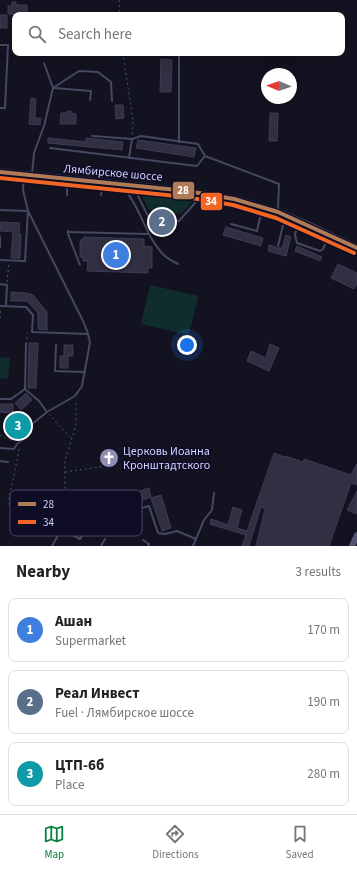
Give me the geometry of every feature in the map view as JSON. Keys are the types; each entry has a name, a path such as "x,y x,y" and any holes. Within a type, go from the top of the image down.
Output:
{"main road":[{"name":"Лямбирское шоссе","path":"0,172 67,180 133,185 234,199 278,212 330,234 357,248"},
{"path":"352,546 357,535"}],"lane":[{"path":"0,45 8,45 5,108 0,108"},
{"path":"179,56 179,142"},
{"path":"0,448 14,449 17,444 24,439 31,425 47,412 76,396 82,386 90,342 83,321 28,211 23,190 44,126 53,88 44,62"},
{"path":"53,88 79,71 98,72 111,82 112,101"},
{"path":"53,88 91,91 90,100"},
{"path":"92,136 132,139 141,136 198,144 205,156 279,184 278,212"},
{"path":"129,158 132,139"},
{"path":"50,148 197,166 205,156"},
{"path":"67,180 67,194"},
{"path":"101,195 103,182"},
{"path":"120,184 130,196 148,234 165,257 178,264"},
{"path":"133,185 149,218 155,219"},
{"path":"170,220 179,221 204,194"},
{"path":"231,224 257,231 263,208"},
{"path":"0,210 28,211"},
{"path":"0,260 25,261 28,211"},
{"path":"278,246 285,216"},
{"path":"298,220 295,235 297,243 320,251 324,249 330,234"},
{"path":"80,265 68,231 148,234"},
{"path":"0,236 0,247"},
{"path":"0,284 7,284 6,306"},
{"path":"0,306 26,308 33,315 32,332 88,334"},
{"path":"25,389 26,343"},
{"path":"56,345 55,371 85,372"},
{"path":"0,399 11,399 25,389"},
{"path":"25,389 39,401 47,412"},
{"path":"0,461 8,462"},
{"path":"193,546 204,520 212,510 214,493"},
{"path":"142,508 149,506 158,533 165,534 177,531 196,539"},
{"path":"52,546 57,536"},
{"path":"74,536 80,539 82,536"},
{"path":"101,546 105,539"},
{"path":"143,540 149,544 148,546"}],"path":[{"path":"119,0 120,12"},
{"path":"123,56 133,121 132,139"},
{"path":"7,284 9,263"},
{"path":"0,306 0,318"},
{"path":"27,339 28,333"},
{"path":"64,490 65,460 76,425 76,396"},
{"path":"47,412 71,438"},
{"path":"0,435 17,444 19,451 11,490"},
{"path":"65,472 106,466"},
{"path":"10,494 8,504 10,505"}],"green space":[{"path":"140,193 193,199 193,201 181,214 149,210"},
{"path":"150,285 198,296 189,335 141,324"},
{"path":"0,357 10,358 8,379 0,378"}],"building":[{"path":"12,2 16,2 16,5 27,5 27,12 12,12 12,14 8,14 8,6 12,6"},
{"path":"0,15 7,15 7,28 0,28"},
{"path":"161,59 172,60 171,92 160,92"},
{"path":"31,98 36,99 35,118 41,118 40,125 29,124"},
{"path":"115,105 123,105 124,118 116,119"},
{"path":"67,111 71,111 71,113 76,114 76,124 60,124 61,113 67,113"},
{"path":"270,113 278,113 277,141 269,141"},
{"path":"48,138 86,142 86,138 123,142 122,150 48,143"},
{"path":"138,140 196,148 194,157 136,148"},
{"path":"156,216 168,218 167,233 159,232 160,223 155,223 157,219"},
{"path":"0,222 20,223 20,258 11,258 13,232 0,231"},
{"path":"226,227 263,238 261,246 223,235"},
{"path":"286,235 291,237 286,256 268,251 269,245 282,248"},
{"path":"84,237 144,239 144,246 152,247 152,268 148,268 148,273 87,271 88,261 83,261 83,257 80,257 80,241"},
{"path":"297,246 322,257 320,261 295,251"},
{"path":"338,264 357,273 357,284 354,289 331,278"},
{"path":"11,292 33,295 47,312 47,330 38,329 38,313 27,301 11,301"},
{"path":"29,343 38,343 36,388 28,388"},
{"path":"270,344 279,348 269,371 247,361 251,351 266,358"},
{"path":"64,345 73,345 73,356 68,356 68,368 60,368 60,356 64,356"},
{"path":"26,393 32,400 21,410 15,403"},
{"path":"0,404 13,404 13,413 0,412"},
{"path":"12,419 25,420 24,432 12,431"},
{"path":"274,453 303,462 304,459 351,475 357,464 357,485 351,483 329,546 256,546 265,509 261,507 249,546 242,546 246,535 210,524 211,519 228,525 233,507 242,510 237,528 247,531"},
{"path":"149,488 151,497 142,500 142,490"},
{"path":"357,491 357,512 356,514 347,510"},
{"path":"161,495 171,528 162,531 151,498"}],"transit line":[{"name":"28","path":"0,172 187,191 234,199 278,212 357,248"},
{"name":"34","path":"0,178 186,197 233,205 276,218 354,253"}],"place":[{"name":"Реал Инвест","path":"162,222"},
{"name":"Ашан","path":"116,255"},
{"name":"ЦТП-6б","path":"18,426"},
{"name":"Церковь Иоанна Кронштадтского","path":"109,458"}]}
